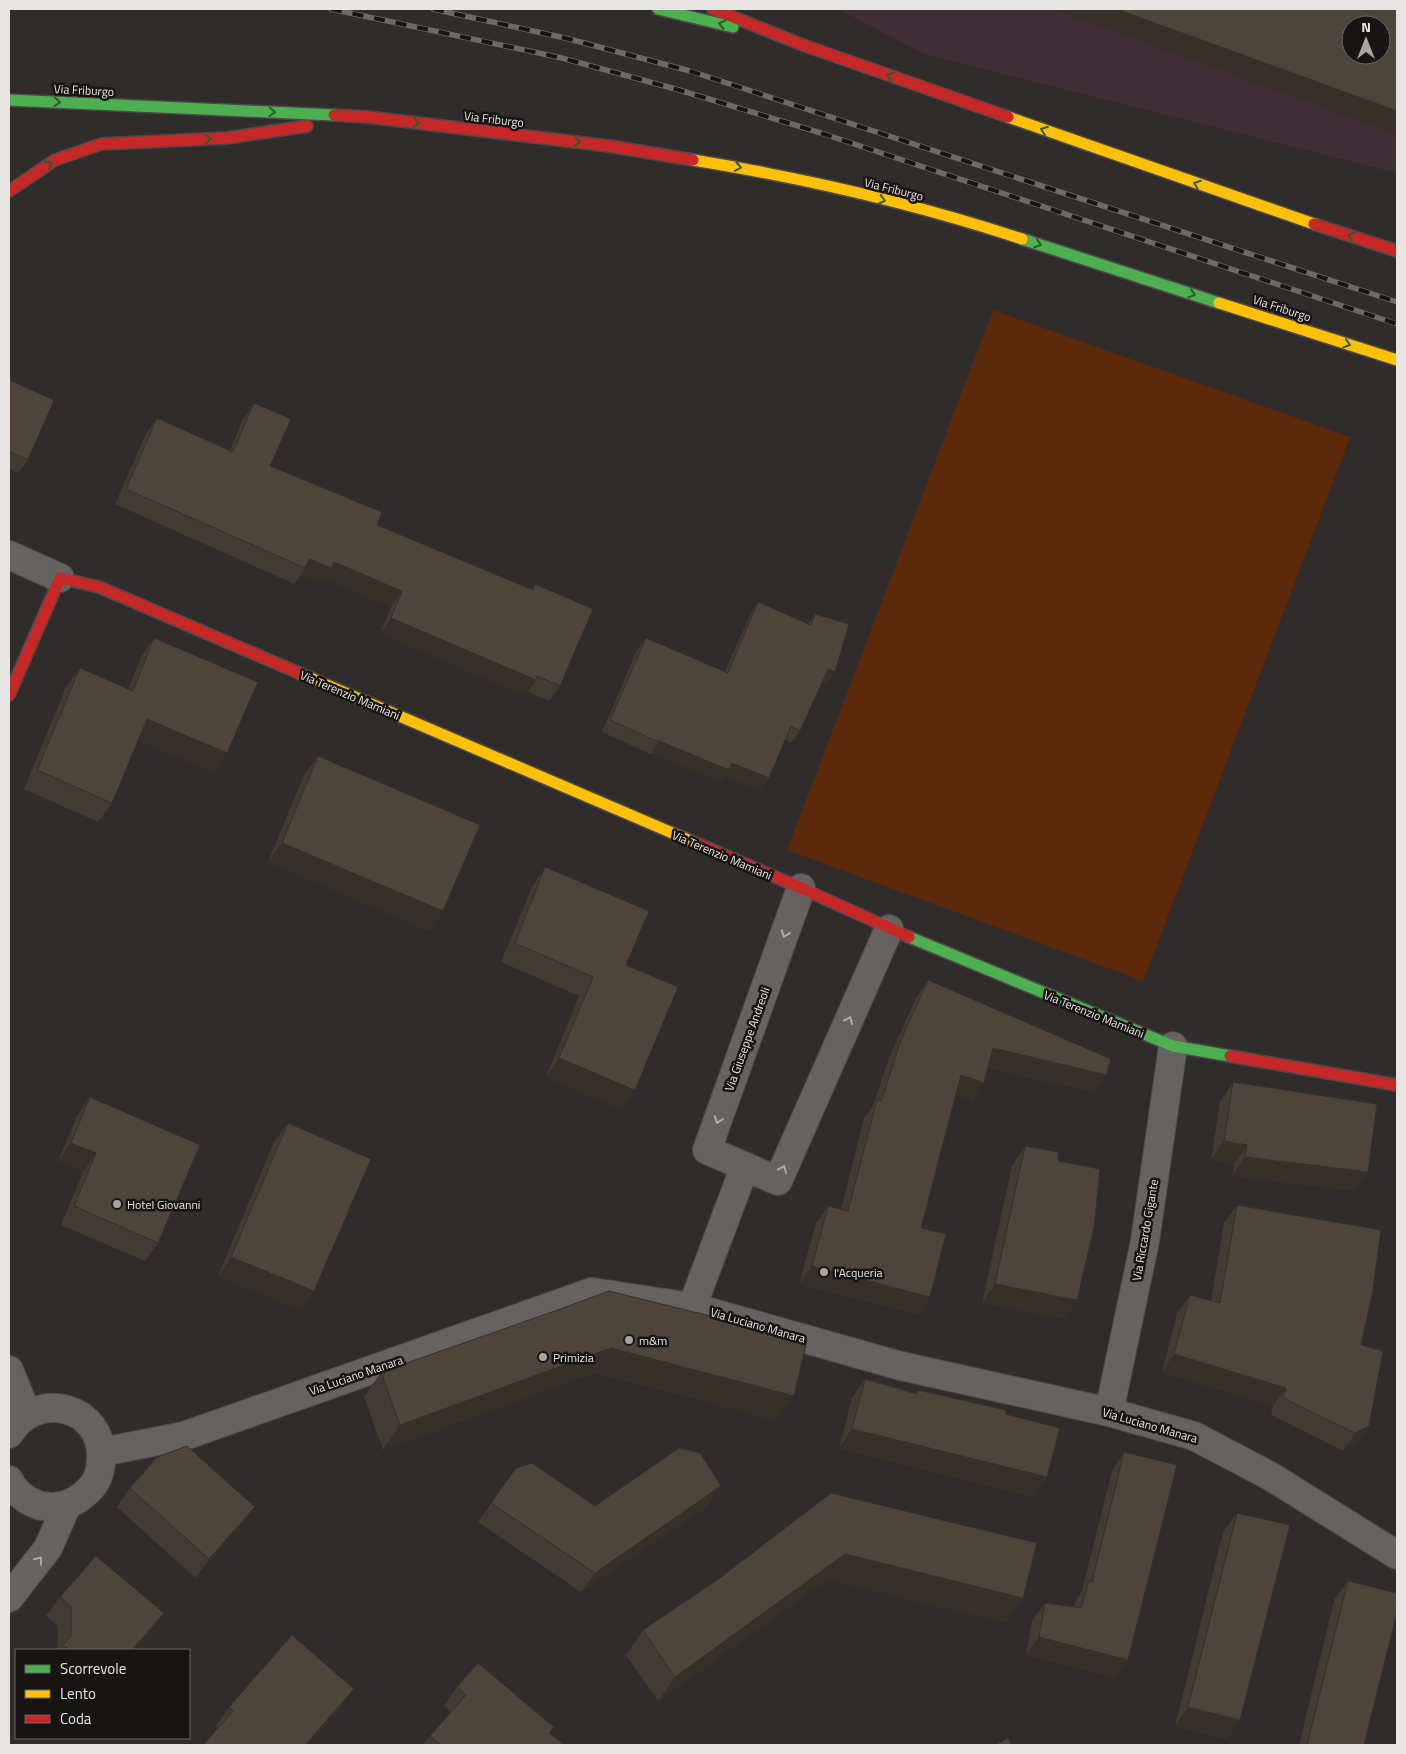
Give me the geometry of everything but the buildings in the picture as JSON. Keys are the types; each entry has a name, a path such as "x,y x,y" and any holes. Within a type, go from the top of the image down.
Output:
{"main road":[{"path":"658,9 803,45"},
{"path":"713,9 803,45 1256,205 1397,251"},
{"name":"Via Friburgo","path":"9,100 368,117 610,146 737,167 834,188 973,223 1397,360"},
{"name":"Via Friburgo","path":"9,191 55,160 101,144 227,138 368,117"},
{"path":"9,695 60,578"},
{"name":"Via Terenzio Mamiani","path":"60,578 99,587 801,888 889,929 1173,1046 1397,1085"}],"street":[{"name":"Via Terenzio Mamiani","path":"9,556 60,578"},
{"name":"Via Giuseppe Andreoli","path":"801,888 708,1150 778,1180 889,929"},
{"name":"Via Riccardo Gigante","path":"1109,1412 1145,1241 1173,1046"},
{"path":"692,1307 745,1166"},
{"name":"Via Luciano Manara","path":"102,1452 184,1436 592,1292 692,1307 901,1366 1109,1412 1194,1436 1270,1476 1396,1550"},
{"path":"9,1370 27,1414"},
{"path":"9,1434 15,1425 27,1414 42,1408 59,1408 75,1413 88,1423 98,1436 102,1452 101,1469 94,1485 82,1497 67,1505 52,1507 37,1504 23,1497 10,1484"},
{"path":"9,1598 48,1548 67,1505"}],"shaded area":[{"path":"838,9 1397,9 1397,173 924,54"},
{"path":"993,310 1350,437 1143,981 787,850"}],"railway":[{"path":"331,9 562,58 679,90 821,133 1397,324"},
{"path":"433,9 565,38 690,71 1397,302"}],"traffic: fast":[{"path":"658,9 733,27"},
{"path":"9,100 334,115"},
{"path":"1022,239 1219,303"},
{"path":"909,937 1173,1046 1230,1056"}],"traffic: slow":[{"path":"1008,117 1314,224"},
{"path":"693,160 859,193 941,214 1022,239"},
{"path":"1219,303 1397,360"},
{"path":"299,673 698,844"}],"traffic: jam":[{"path":"713,9 803,45 1008,117"},
{"path":"334,115 368,117 609,146 693,160"},
{"path":"9,191 55,160 101,144 227,138 307,126"},
{"path":"1314,224 1397,251"},
{"path":"9,695 60,578 99,587 299,673"},
{"path":"698,844 909,937"},
{"path":"1230,1056 1397,1085"}],"place":[{"name":"Hotel Giovanni","path":"117,1204"},
{"name":"l'Acqueria","path":"824,1272"},
{"name":"m&m","path":"629,1340"},
{"name":"Primizia","path":"543,1357"}]}
